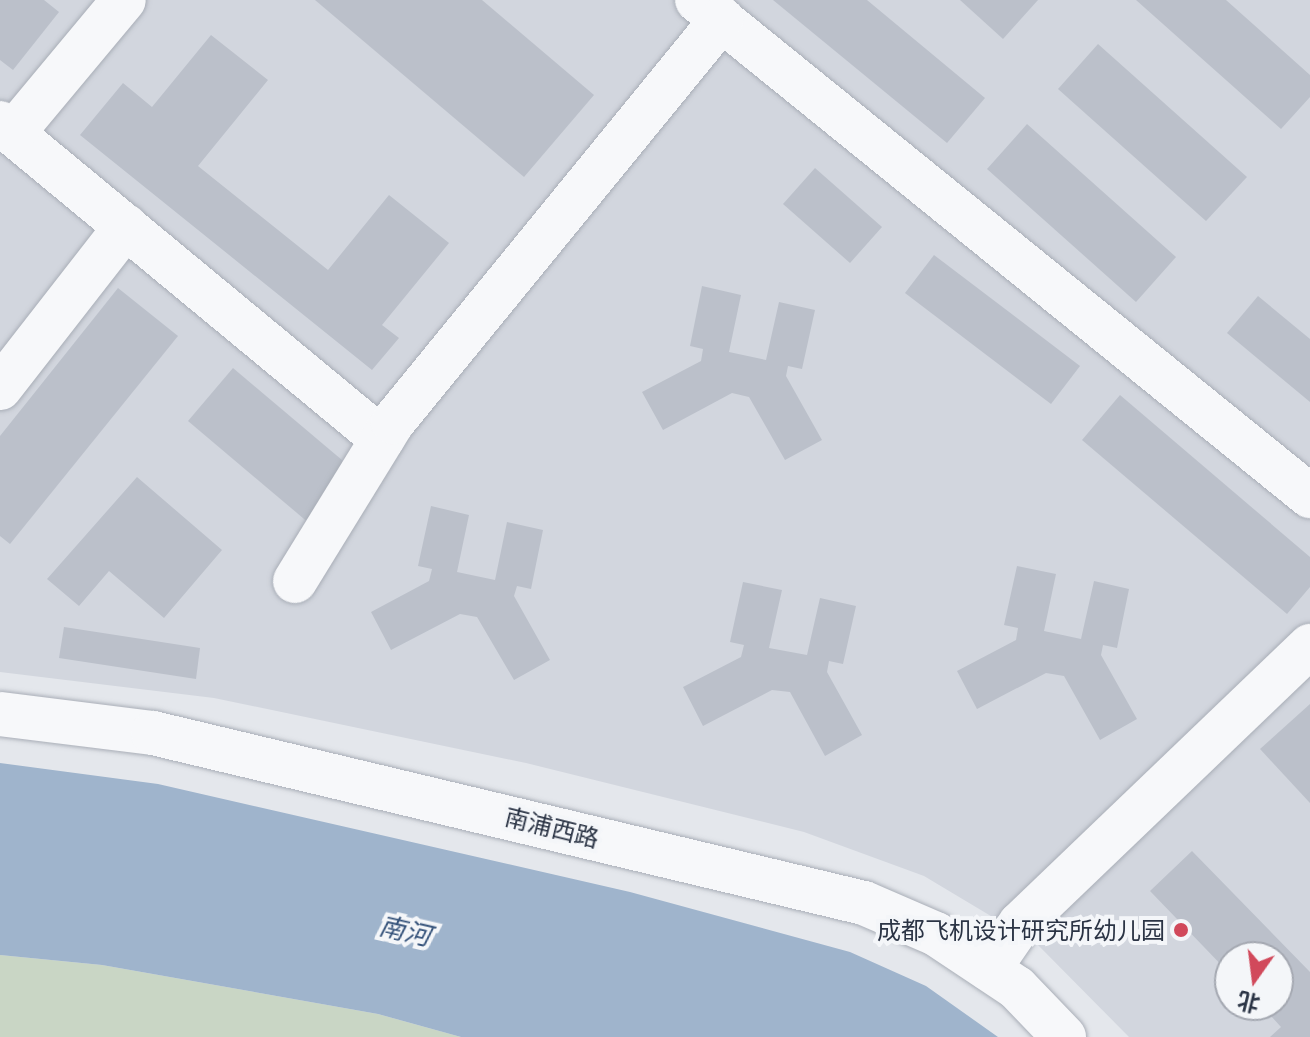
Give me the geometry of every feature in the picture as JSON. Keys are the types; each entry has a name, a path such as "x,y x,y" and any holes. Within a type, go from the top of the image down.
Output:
{"street":[{"path":"124,0 6,128 382,439"},
{"path":"295,581 382,439 710,10 1310,496"},
{"path":"0,388 126,226"},
{"path":"989,969 1020,924 1310,646"},
{"name":"南浦西路","path":"0,714 153,733 864,903 936,934 989,969 1017,988 1064,1037"}],"shaded area":[{"path":"0,0 1310,0 1310,1037 1129,1037 1036,943 924,876 804,832 526,763 214,698 0,672"}],"green space":[{"path":"0,955 102,965 378,1014 461,1037 0,1037"}],"water":[{"name":"南河","path":"0,763 158,784 630,892 850,952 926,986 998,1037 461,1037 378,1014 102,965 0,955"}],"building":[{"path":"0,0 44,0 59,12 13,70 0,60"},
{"path":"315,0 482,0 594,95 524,177"},
{"path":"773,0 867,0 985,98 947,143"},
{"path":"960,0 1038,0 1003,39"},
{"path":"1136,0 1226,0 1310,75 1310,97 1281,129"},
{"path":"211,35 268,80 198,166 328,270 389,195 449,243 382,325 399,338 372,370 80,135 123,83 152,107"},
{"path":"1098,44 1247,177 1206,221 1058,89"},
{"path":"1027,124 1176,257 1136,302 987,169"},
{"path":"815,168 882,227 850,263 783,204"},
{"path":"934,255 1080,366 1051,404 905,293"},
{"path":"702,286 741,295 729,352 766,360 779,302 815,310 802,369 788,366 786,376 822,440 785,460 749,397 732,393 663,430 642,392 701,361 703,349 690,346"},
{"path":"118,288 178,336 10,544 0,536 0,436"},
{"path":"1258,296 1310,339 1310,402 1227,333"},
{"path":"233,368 355,471 310,524 188,421"},
{"path":"1120,395 1310,557 1310,587 1287,614 1082,440"},
{"path":"137,477 222,550 164,618 109,571 79,606 47,579"},
{"path":"431,506 469,515 457,572 495,580 507,522 543,530 531,589 517,586 514,596 550,660 514,680 477,617 460,614 391,650 371,612 429,581 432,569 418,566"},
{"path":"1017,566 1056,574 1044,631 1081,639 1094,581 1129,589 1117,648 1103,645 1101,655 1137,719 1100,740 1064,676 1046,673 977,709 957,671 1016,640 1018,628 1004,625"},
{"path":"743,582 782,590 769,648 807,655 820,598 856,606 843,664 829,661 827,672 862,735 825,756 790,692 772,690 703,726 683,687 741,657 744,645 730,642"},
{"path":"64,627 200,648 196,679 59,658"},
{"path":"1310,704 1310,803 1260,749"},
{"path":"1192,851 1280,941 1214,941 1214,957 1150,891"},
{"path":"1294,956 1310,972 1310,1037 1270,1037 1281,1027 1276,1021 1294,1021"}],"place":[{"name":"成都飞机设计研究所幼儿园","path":"1181,930"}]}
